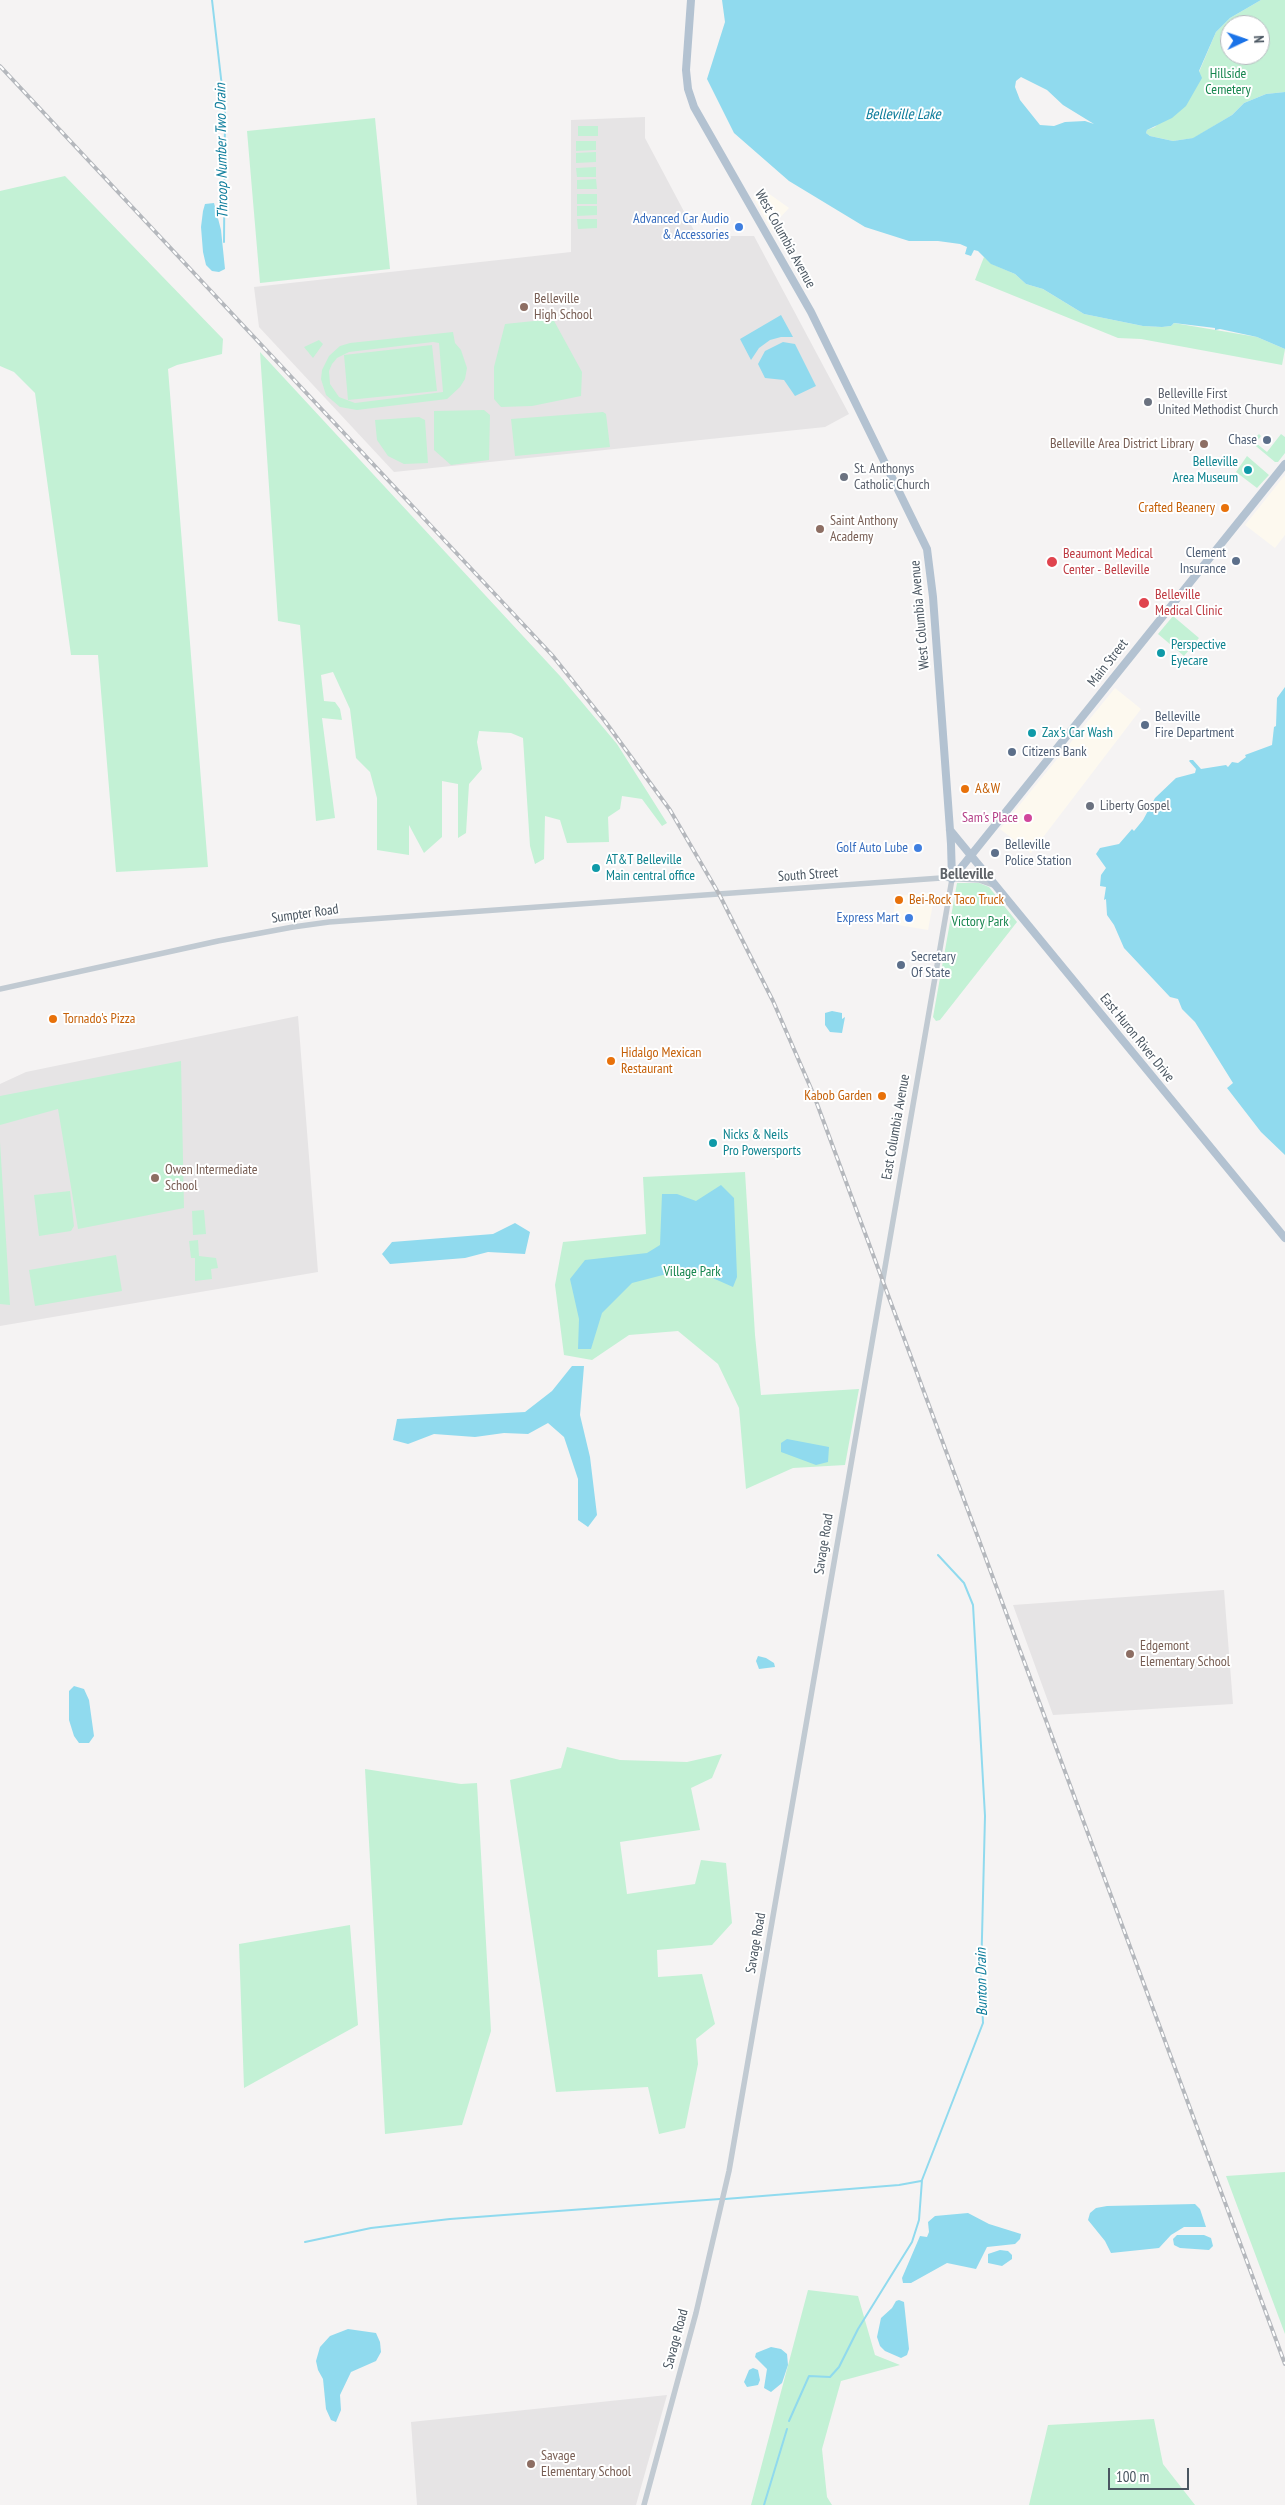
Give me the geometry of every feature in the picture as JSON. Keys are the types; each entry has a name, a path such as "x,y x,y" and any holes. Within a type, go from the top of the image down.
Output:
{"main road":[{"name":"West Columbia Avenue","path":"691,0 686,63 688,89 700,118 740,184 820,329 927,550 933,596 952,878"},
{"name":"Main Street","path":"952,878 1285,464"},
{"name":"East Huron River Drive","path":"950,830 1285,1238"}],"street":[{"name":"South Street","path":"619,901 952,878 979,880 998,887"},
{"name":"East Columbia Avenue","path":"865,1380 952,878"},
{"name":"Sumpter Road","path":"0,989 293,927 369,919 619,901"},
{"name":"Savage Road","path":"644,2505 694,2322 728,2171 865,1380"}],"shaded area":[{"name":"Belleville High School","path":"645,117 645,138 697,236 754,236 849,414 825,427 394,472 259,327 254,287 571,252 571,120"},
{"path":"761,188 789,208 774,224 775,227 772,231 753,197"},
{"path":"1285,475 1285,535 1275,548 1245,525"},
{"path":"1115,688 1141,709 1031,853 1000,829"},
{"path":"929,893 934,898 928,930 892,924 896,896"},
{"name":"Owen Intermediate School","path":"298,1016 318,1272 0,1326 0,1084 26,1072"},
{"name":"Edgemont Elementary School","path":"1224,1590 1233,1704 1053,1715 1013,1605"},
{"name":"Savage Elementary School","path":"667,2395 636,2505 417,2505 411,2422"}],"green space":[{"name":"Hillside Cemetery","path":"1261,0 1285,0 1285,92 1266,94 1244,103 1232,115 1194,138 1173,141 1150,136 1146,133 1147,130 1155,127 1199,72 1216,32 1220,28 1220,65 1270,65 1270,15 1235,15"},
{"path":"375,118 390,269 260,283 247,131"},
{"path":"578,126 598,126 598,136 578,136"},
{"path":"576,141 596,141 596,150 576,151"},
{"path":"596,152 596,162 576,163 576,153"},
{"path":"596,167 596,177 577,177 576,168"},
{"path":"65,176 223,339 222,354 168,369 208,867 116,872 98,655 71,655 35,393 14,372 0,366 0,191"},
{"path":"596,179 597,189 577,189 577,180"},
{"path":"577,194 597,194 597,204 577,204"},
{"path":"577,206 597,206 597,215 577,216"},
{"path":"577,219 597,219 597,228 578,229"},
{"path":"984,257 992,264 1015,274 1026,284 1043,289 1084,314 1143,326 1162,327 1171,326 1174,323 1257,337 1285,349 1282,365 1141,339 1118,338 975,280"},
{"path":"553,319 582,372 581,396 532,406 501,407 494,399 494,367 505,324"},
{"path":"453,332 455,343 461,350 467,368 465,379 460,387 447,399 357,410 340,407 326,395 321,379 322,370 329,356 340,346 350,343","holes":["433,342 439,343 443,392 355,403 339,397 330,384 329,371 332,364 337,358 349,352"]},
{"path":"319,340 323,344 313,358 304,347"},
{"path":"432,345 437,391 348,400 344,355"},
{"path":"260,352 560,676 617,744 667,823 662,826 642,799 622,796 620,809 608,817 609,842 567,843 560,820 545,816 544,859 535,864 530,846 523,738 511,733 479,731 477,742 482,769 469,784 466,833 458,838 458,784 442,781 442,837 424,853 409,825 409,855 377,850 377,798 370,772 356,758 350,709 333,672 321,675 324,701 335,702 340,709 342,720 322,718 335,818 316,821 300,625 278,621"},
{"path":"484,410 490,415 489,460 451,465 434,450 434,411"},
{"path":"603,412 606,414 610,447 515,456 511,419"},
{"path":"419,417 425,420 428,463 404,464 388,456 377,440 375,420"},
{"path":"1259,434 1261,436 1256,443 1267,452 1281,434 1285,437 1285,453 1278,462 1275,462 1251,442"},
{"path":"1247,456 1269,475 1257,488 1236,472"},
{"path":"1173,616 1199,638 1184,656 1158,634"},
{"name":"Victory Park","path":"957,883 979,883 989,887 1017,922 940,1020 936,1021 933,1017"},
{"path":"181,1061 184,1208 78,1229 58,1109 0,1125 0,1096"},
{"path":"0,1142 10,1305 0,1304"},
{"name":"Village Park","path":"745,1172 755,1335 761,1395 859,1389 845,1465 793,1468 746,1489 739,1408 718,1364 678,1331 629,1335 592,1360 564,1355 555,1285 563,1242 646,1234 643,1177"},
{"path":"70,1191 74,1226 71,1231 39,1236 34,1195"},
{"path":"204,1210 206,1234 193,1235 192,1211"},
{"path":"198,1240 199,1256 216,1258 218,1268 211,1269 212,1279 195,1281 195,1258 191,1258 189,1241"},
{"path":"116,1255 122,1291 35,1306 29,1270"},
{"path":"567,1747 620,1760 687,1762 722,1754 712,1778 691,1788 700,1830 620,1842 627,1894 695,1884 701,1860 726,1863 732,1923 712,1945 657,1950 658,1977 702,1974 715,2024 696,2039 698,2064 685,2128 659,2134 648,2087 556,2092 510,1780 561,1768"},
{"path":"365,1769 461,1784 477,1783 491,2031 462,2125 385,2134"},
{"path":"350,1925 358,2025 244,2088 239,1944"},
{"path":"1285,2172 1285,2334 1226,2176"},
{"path":"808,2290 858,2296 875,2355 900,2365 841,2381 822,2449 827,2497 832,2505 751,2505"},
{"path":"1154,2419 1163,2464 1195,2505 1029,2505 1048,2425"}],"water":[{"name":"Belleville Lake","path":"722,0 1261,0 1235,15 1220,15 1220,28 1216,32 1199,71 1202,78 1186,106 1172,118 1147,130 1146,133 1150,136 1173,141 1193,138 1232,115 1244,103 1266,94 1285,92 1285,349 1257,337 1220,329 1215,330 1215,328 1174,323 1171,326 1162,327 1143,326 1084,314 1043,289 1026,284 1015,274 991,264 978,251 974,250 971,256 965,254 967,247 960,244 938,241 909,241 865,227 789,181 734,133 707,79 725,22","holes":["1021,77 1047,90 1063,105 1094,124 1085,121 1065,122 1054,126 1040,125 1020,100 1015,87 1016,81"]},
{"path":"214,203 221,230 225,269 219,272 212,271 206,265 201,227 205,204"},
{"path":"781,315 793,337 781,337 770,340 759,348 751,360 740,339"},
{"path":"783,342 795,344 816,386 795,396 784,380 765,378 758,364 765,351"},
{"path":"1285,687 1285,1155 1261,1132 1227,1088 1233,1083 1195,1022 1182,1009 1178,999 1170,997 1124,948 1114,925 1107,915 1106,899 1104,900 1106,887 1100,886 1101,875 1106,868 1096,854 1100,848 1119,844 1132,829 1134,831 1143,820 1155,798 1176,778 1195,773 1196,769 1190,760 1193,760 1201,769 1226,765 1228,767 1232,762 1238,763 1246,757 1245,755 1272,745 1274,727 1276,726 1277,698"},
{"path":"832,1011 842,1013 842,1019 845,1017 842,1033 830,1032 825,1025 825,1013"},
{"path":"721,1185 734,1198 737,1277 733,1287 690,1268 632,1283 602,1313 591,1349 578,1349 579,1319 570,1279 585,1260 647,1253 660,1245 662,1194 677,1194 696,1201"},
{"path":"515,1223 530,1232 525,1254 488,1252 465,1258 390,1264 382,1254 392,1242 493,1234"},
{"path":"572,1366 584,1366 580,1415 590,1457 597,1515 588,1527 578,1520 578,1479 564,1437 548,1423 528,1434 504,1433 475,1437 434,1434 408,1444 393,1440 397,1419 525,1412 552,1391"},
{"path":"787,1439 829,1447 828,1462 816,1465 781,1452 781,1443"},
{"path":"758,1656 774,1663 775,1667 759,1669 756,1661"},
{"path":"74,1686 84,1689 89,1700 94,1736 89,1743 79,1743 74,1736 69,1720 69,1691"},
{"path":"1195,2204 1200,2209 1206,2227 1184,2227 1171,2235 1159,2248 1111,2253 1105,2241 1088,2220 1090,2213 1096,2208 1107,2206"},
{"path":"968,2213 989,2224 1021,2234 1020,2239 1015,2244 987,2247 976,2269 947,2263 911,2283 903,2283 902,2278 920,2236 927,2237 929,2232 928,2222 935,2216"},
{"path":"1177,2235 1204,2235 1211,2238 1213,2246 1209,2250 1180,2248 1174,2245 1173,2239"},
{"path":"1000,2250 1008,2251 1012,2255 1012,2259 1002,2266 988,2263 988,2254"},
{"path":"899,2300 904,2302 909,2349 907,2355 901,2358 885,2351 880,2346 877,2337 881,2318"},
{"path":"348,2329 376,2333 380,2342 381,2352 376,2361 351,2372 340,2395 341,2410 336,2422 331,2420 326,2409 323,2379 316,2361 320,2347 330,2336"},
{"path":"771,2347 781,2349 787,2354 788,2365 782,2383 771,2392 764,2388 767,2369 755,2357 756,2353"},
{"path":"753,2368 758,2370 760,2380 758,2385 747,2387 744,2382 749,2370"}],"waterway":[{"name":"Throop Number Two Drain","path":"212,0 225,113 224,242"},
{"name":"Bunton Drain","path":"789,2421 809,2376 830,2377 839,2367 858,2329 912,2242 919,2220 922,2180 983,2023 981,1977 985,1816 973,1605 964,1583 938,1555"},
{"path":"725,2199 899,2185 921,2181"},
{"path":"305,2242 371,2228 450,2219 720,2199"},
{"name":"Bunton Drain","path":"764,2505 787,2429"}],"railway":[{"path":"0,66 552,655 604,720 670,810 719,894 773,1001 813,1093 1285,2364"}],"place":[{"name":"Advanced Car Audio & Accessories","path":"739,227"},
{"name":"Belleville High School","path":"524,307"},
{"name":"Belleville First United Methodist Church","path":"1148,402"},
{"name":"Chase","path":"1267,440"},
{"name":"Belleville Area District Library","path":"1204,444"},
{"name":"Belleville Area Museum","path":"1248,470"},
{"name":"St. Anthonys Catholic Church","path":"844,477"},
{"name":"Crafted Beanery","path":"1225,508"},
{"name":"Saint Anthony Academy","path":"820,529"},
{"name":"Clement Insurance","path":"1236,561"},
{"name":"Beaumont Medical Center - Belleville","path":"1052,562"},
{"name":"Belleville Medical Clinic","path":"1144,603"},
{"name":"Perspective Eyecare","path":"1161,653"},
{"name":"Belleville Fire Department","path":"1145,725"},
{"name":"Zax's Car Wash","path":"1032,733"},
{"name":"Citizens Bank","path":"1012,752"},
{"name":"A&W","path":"965,789"},
{"name":"Liberty Gospel","path":"1090,806"},
{"name":"Sam's Place","path":"1028,818"},
{"name":"Golf Auto Lube","path":"918,848"},
{"name":"Belleville Police Station","path":"995,853"},
{"name":"AT&T Belleville Main central office","path":"596,868"},
{"name":"Bei-Rock Taco Truck","path":"899,900"},
{"name":"Express Mart","path":"909,918"},
{"name":"Secretary Of State","path":"901,965"},
{"name":"Tornado's Pizza","path":"53,1019"},
{"name":"Hidalgo Mexican Restaurant","path":"611,1061"},
{"name":"Kabob Garden","path":"882,1096"},
{"name":"Nicks & Neils Pro Powersports","path":"713,1143"},
{"name":"Owen Intermediate School","path":"155,1178"},
{"name":"Edgemont Elementary School","path":"1130,1654"},
{"name":"Savage Elementary School","path":"531,2464"}],"district":[{"name":"Belleville","path":"967,874"}]}
